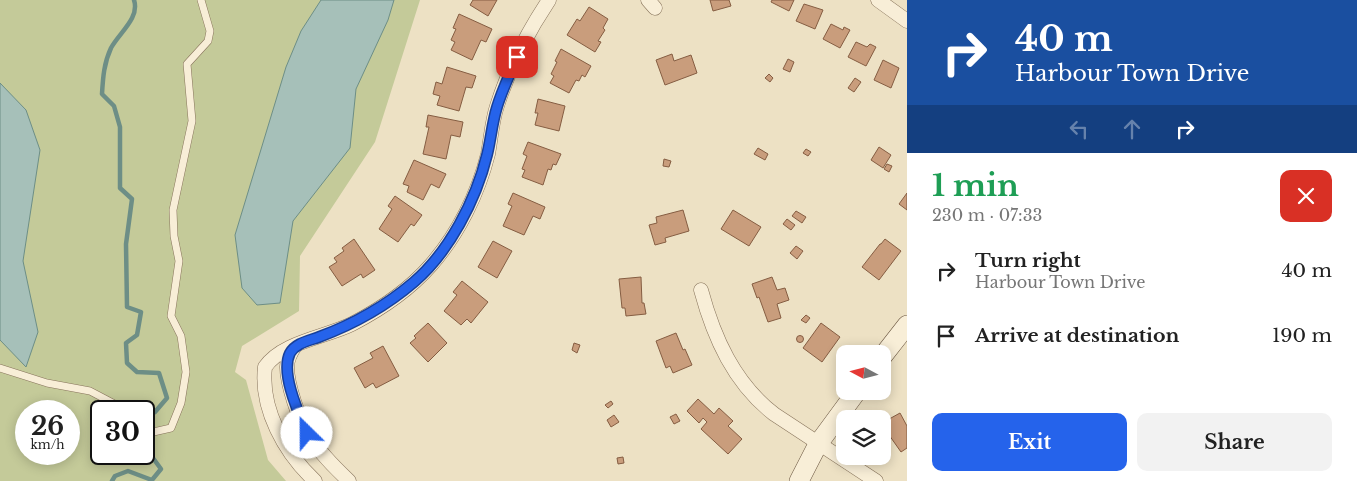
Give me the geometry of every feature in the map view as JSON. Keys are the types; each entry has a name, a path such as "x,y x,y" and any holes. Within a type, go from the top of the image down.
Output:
{"main road":[{"path":"891,345 907,324"},
{"path":"799,481 818,444 850,400"}],"street":[{"path":"315,481 288,450 274,420 265,394 265,367 275,356 346,326 374,311 415,282 432,264 472,201 488,154 497,107 530,28 548,0"},
{"path":"878,0 907,21"},
{"path":"702,290 708,316 724,352 745,387 767,409 876,481"},
{"path":"295,346 289,356 287,367 295,404 307,433 321,452 349,481"}],"lane":[{"path":"155,429 171,428 181,404 186,372 181,336 171,316 180,261 174,236 173,210 192,120 187,64 208,41 210,31 201,0"},
{"path":"0,368 47,383 90,391 108,400"}],"green space":[{"path":"0,0 420,0 375,142 300,256 299,311 242,346 235,372 246,380 268,460 286,481 0,481"}],"water":[{"path":"321,0 394,0 388,20 356,89 350,148 293,221 280,303 257,305 242,288 235,235 286,67 301,31"},
{"path":"0,83 26,110 40,150 23,261 38,332 26,367 0,340"}],"building":[{"path":"473,0 497,0 488,16 470,5"},
{"path":"710,0 729,0 731,6 713,11"},
{"path":"772,0 794,0 789,11 771,2"},
{"path":"804,4 823,10 815,29 796,21"},
{"path":"589,7 608,19 603,28 605,30 598,41 601,42 595,52 567,35 577,19 580,21"},
{"path":"459,14 492,29 486,42 481,40 472,60 451,50 455,42 451,40 456,29 453,28"},
{"path":"831,24 843,30 844,27 850,30 840,48 823,39"},
{"path":"856,42 867,47 870,44 876,47 866,66 848,57"},
{"path":"561,49 591,66 585,77 582,75 579,81 576,80 569,93 550,83 554,76 551,74 557,62 555,61"},
{"path":"672,54 674,61 691,55 697,73 665,85 656,60"},
{"path":"788,59 794,62 790,72 783,69"},
{"path":"883,60 899,68 891,88 874,80"},
{"path":"447,67 476,76 472,88 466,87 459,111 437,105 440,96 433,94 436,82 442,84"},
{"path":"769,74 773,78 770,82 765,78"},
{"path":"855,78 861,82 854,92 848,88"},
{"path":"538,99 565,106 559,131 535,125 538,113 535,113"},
{"path":"428,115 463,122 460,137 451,135 446,159 423,154 429,127 426,127"},
{"path":"528,142 561,154 556,165 553,164 551,170 548,169 543,185 522,177 525,170 522,169 527,156 523,154"},
{"path":"879,147 891,155 883,168 871,160"},
{"path":"758,148 768,154 765,160 754,154"},
{"path":"806,149 811,152 808,156 803,153"},
{"path":"664,159 671,161 669,167 663,166"},
{"path":"414,160 446,174 439,188 431,184 423,200 407,192 409,186 403,184"},
{"path":"887,164 892,166 889,172 884,169"},
{"path":"513,193 545,207 540,219 533,216 524,235 503,226 512,206 508,204"},
{"path":"907,193 907,210 899,204"},
{"path":"395,196 422,215 414,226 411,224 398,242 379,229 392,209 388,206"},
{"path":"683,210 689,231 665,238 666,242 655,245 649,225 657,223 656,217"},
{"path":"733,210 761,227 749,246 721,229"},
{"path":"796,211 806,217 802,223 792,216"},
{"path":"787,219 795,225 791,230 783,224"},
{"path":"354,239 375,270 363,278 361,274 342,286 329,267 337,262 334,258 344,251 342,248"},
{"path":"885,239 901,251 879,280 862,267"},
{"path":"493,241 512,251 497,278 478,267"},
{"path":"796,246 803,251 797,259 790,253"},
{"path":"641,277 642,303 644,303 646,314 626,316 625,308 622,308 619,279"},
{"path":"772,277 777,290 785,288 789,300 777,304 781,318 768,322 752,284"},
{"path":"462,281 488,302 471,323 467,319 461,325 444,311 457,295 453,292"},
{"path":"806,315 810,318 806,323 801,320"},
{"path":"428,323 447,343 428,362 410,343 416,338 414,336"},
{"path":"821,323 840,337 822,362 803,348"},
{"path":"676,333 692,365 673,373 670,366 666,368 656,341"},
{"path":"800,335 804,339 800,343 796,339"},
{"path":"574,343 580,345 577,353 572,350"},
{"path":"383,346 399,376 376,388 373,383 365,388 354,368 373,358 370,353"},
{"path":"698,399 714,414 719,408 733,421 728,426 742,439 728,454 701,429 707,422 703,418 699,423 687,411"},
{"path":"611,401 613,404 608,408 605,405"},
{"path":"900,413 907,426 907,448 901,452 891,438 891,418"},
{"path":"676,414 680,421 674,424 670,417"},
{"path":"614,415 619,422 611,427 607,420"},
{"path":"623,457 624,463 618,464 617,458"}],"waterway":[{"path":"134,0 134,13 128,25 111,48 107,59 102,94 114,106 120,127 120,188 132,199 126,244 127,307 141,312 137,335 126,343 127,363 137,372 159,373 167,398 155,412"},
{"path":"112,481 115,476 128,471 152,480 161,469 155,461"}],"route":[{"path":"307,433 295,404 287,367 289,356 295,346 352,324 374,311 415,282 432,264 472,201 488,154 497,107 517,57"}]}
